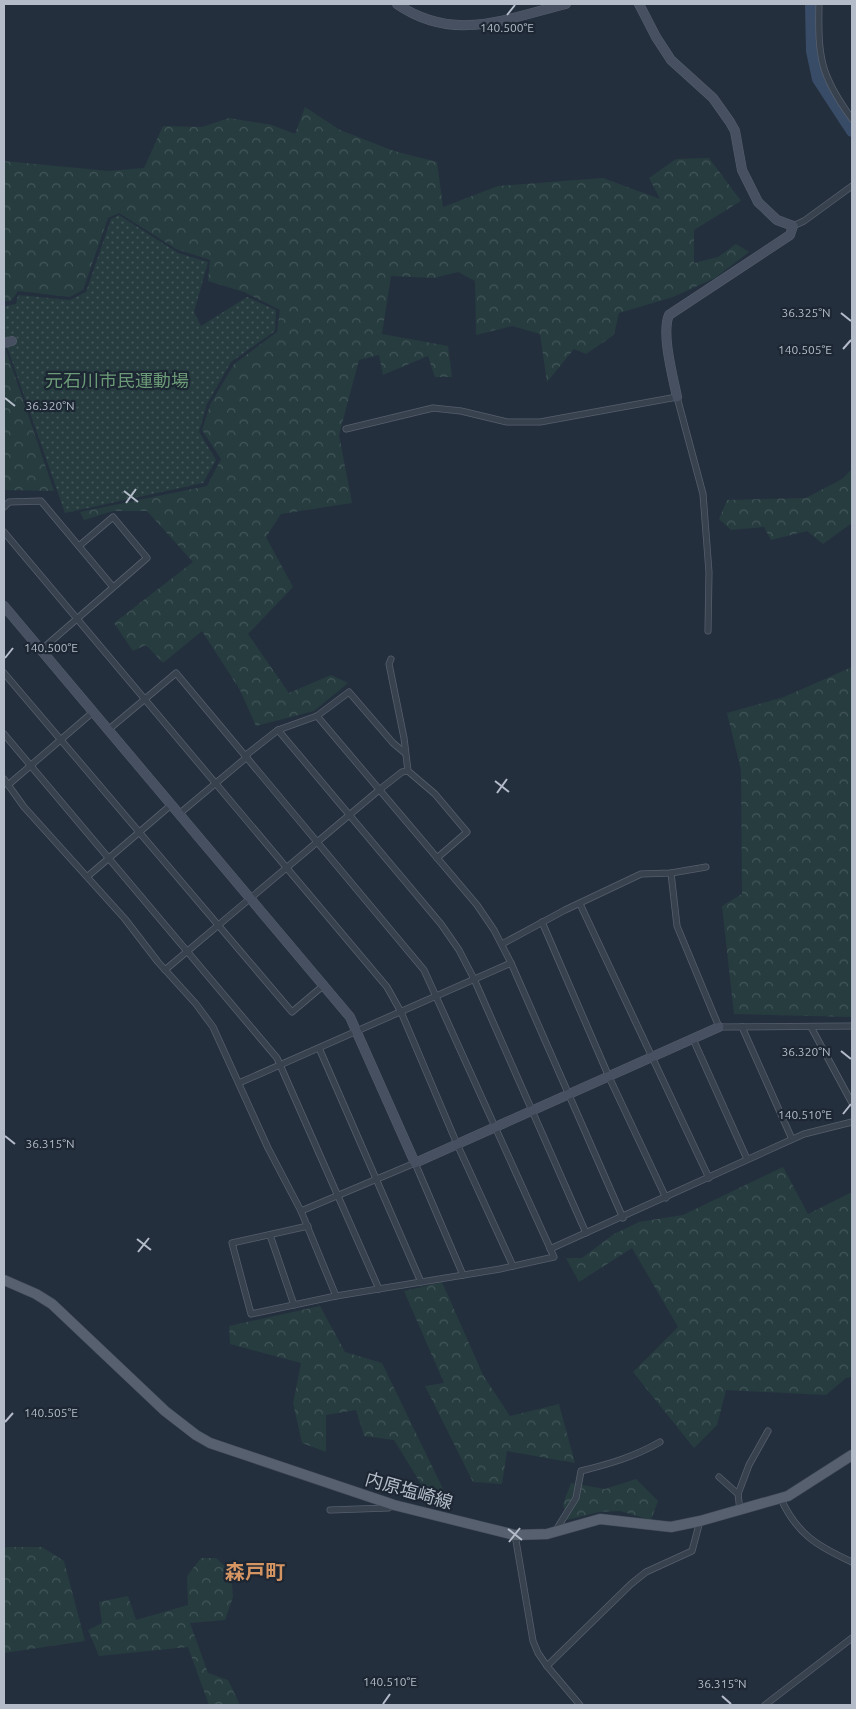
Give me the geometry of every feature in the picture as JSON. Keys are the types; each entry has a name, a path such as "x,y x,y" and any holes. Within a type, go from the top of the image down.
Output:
{"main road":[{"name":"内原塩崎線","path":"4,1280 36,1294 52,1304 166,1411 196,1435 224,1449 394,1505 515,1535 538,1535 600,1519 671,1527 700,1521 781,1499 798,1491 852,1454"}],"street":[{"path":"397,4 422,19 442,25 466,27 481,26 566,4"},
{"path":"639,4 656,37 671,60 713,98 726,116 735,131 742,170 758,202 777,220 793,226 804,221 852,186"},
{"path":"819,4 820,55 823,69 829,85 852,119"},
{"path":"708,631 709,572 703,494 677,397 667,338 667,320 669,315 790,235 793,226"},
{"path":"346,428 433,408 461,411 506,422 540,422 677,397"},
{"path":"4,506 9,502 41,502 113,587"},
{"path":"41,650 147,558 113,517 79,546"},
{"path":"4,532 380,978 401,1012 457,1144 513,1266"},
{"path":"4,606 350,1017 463,1275"},
{"path":"391,659 389,664 404,738 408,771 436,794 467,832 437,858"},
{"path":"4,673 292,1012 324,985"},
{"path":"108,730 176,673 414,955 437,995 554,1257 463,1275 336,1296 251,1314 232,1244 308,1226"},
{"path":"179,814 278,730 317,716 349,692 393,743 405,753"},
{"path":"8,784 93,712"},
{"path":"317,716 477,905 502,944 570,1094 623,1218"},
{"path":"278,730 441,924 459,950 474,979 586,1233"},
{"path":"4,734 277,1058 379,1289"},
{"path":"165,970 380,790 402,772 408,771"},
{"path":"4,779 60,849 88,876 125,919 213,1027 268,1148 308,1226 336,1296"},
{"path":"88,876 171,805"},
{"path":"502,944 542,922 641,874 671,874 706,867"},
{"path":"671,874 677,926 719,1027"},
{"path":"580,904 654,1057 709,1178"},
{"path":"542,922 609,1077 666,1198"},
{"path":"239,1083 511,962"},
{"path":"301,1211 496,1127 719,1027 852,1026"},
{"path":"742,1027 792,1139"},
{"path":"812,1027 852,1104"},
{"path":"693,1039 747,1159"},
{"path":"319,1048 421,1282"},
{"path":"550,1249 623,1218 792,1139 852,1122"},
{"path":"270,1235 294,1305"},
{"path":"740,1510 738,1494 749,1465 768,1431"},
{"path":"555,1531 576,1498 581,1470 620,1461 640,1454 660,1442"},
{"path":"719,1477 738,1494"},
{"path":"781,1499 790,1519 798,1528 819,1545 852,1562"},
{"path":"330,1510 388,1508 394,1505"},
{"path":"547,1666 631,1584 646,1572 692,1551 700,1521"},
{"path":"515,1535 533,1642 547,1666 580,1705"},
{"path":"765,1705 852,1638"}],"green space":[{"path":"305,107 340,130 394,151 437,162 443,207 498,186 603,178 660,199 649,178 676,159 709,158 741,201 694,230 694,263 718,257 736,244 749,252 715,278 673,297 619,313 614,335 586,354 574,349 547,382 540,334 512,326 476,335 475,281 458,272 434,278 391,276 382,334 448,346 452,377 435,377 428,356 383,375 379,355 359,360 339,435 352,503 281,514 266,537 293,587 248,634 289,693 331,675 348,683 314,711 256,726 240,690 202,631 163,663 146,645 133,651 114,623 193,562 147,511 113,511 84,520 80,512 207,486 221,459 202,430 210,405 234,364 277,332 280,310 244,292 208,281 210,260 176,249 119,213 108,218 83,290 70,297 18,291 11,301 4,301 4,161 109,171 144,168 163,126 202,127 229,118 272,125 295,134"},
{"name":"元石川市民運動場","path":"119,215 178,253 208,262 194,312 201,326 247,297 276,310 275,331 231,362 207,404 199,432 216,460 203,483 65,513 4,338 4,306 16,304 18,295 70,300 86,292 111,219"},
{"path":"5,347 54,491 4,490"},
{"path":"852,448 852,523 823,544 807,531 771,540 764,527 731,530 719,519 727,500 806,498 842,479 851,470"},
{"path":"852,667 852,1017 734,1014 722,906 742,894 741,770 727,713 784,697"},
{"path":"783,1167 808,1214 852,1192 852,1377 846,1378 826,1395 726,1390 717,1425 694,1448 633,1372 678,1327 632,1248 579,1282 566,1258 582,1258 614,1234 639,1222 683,1215"},
{"path":"442,1282 483,1375 510,1416 559,1404 575,1463 507,1451 502,1484 473,1482 425,1386 444,1383 404,1291"},
{"path":"320,1306 345,1352 382,1363 444,1491 424,1489 394,1440 364,1436 356,1410 326,1415 326,1452 302,1443 293,1403 301,1363 230,1344 229,1326"},
{"path":"636,1479 658,1501 651,1520 620,1511 599,1512 567,1520 563,1504 571,1483 605,1489"},
{"path":"4,1547 42,1547 64,1561 85,1641 4,1653"},
{"path":"201,1558 216,1558 231,1572 233,1597 225,1620 190,1623 208,1673 228,1680 240,1705 209,1705 188,1647 99,1656 88,1630 102,1623 99,1602 128,1596 136,1620 188,1605 187,1576"}],"waterway":[{"path":"811,4 812,51 818,79 852,131"}],"district":[{"name":"森戸町","path":"255,1572"}]}
